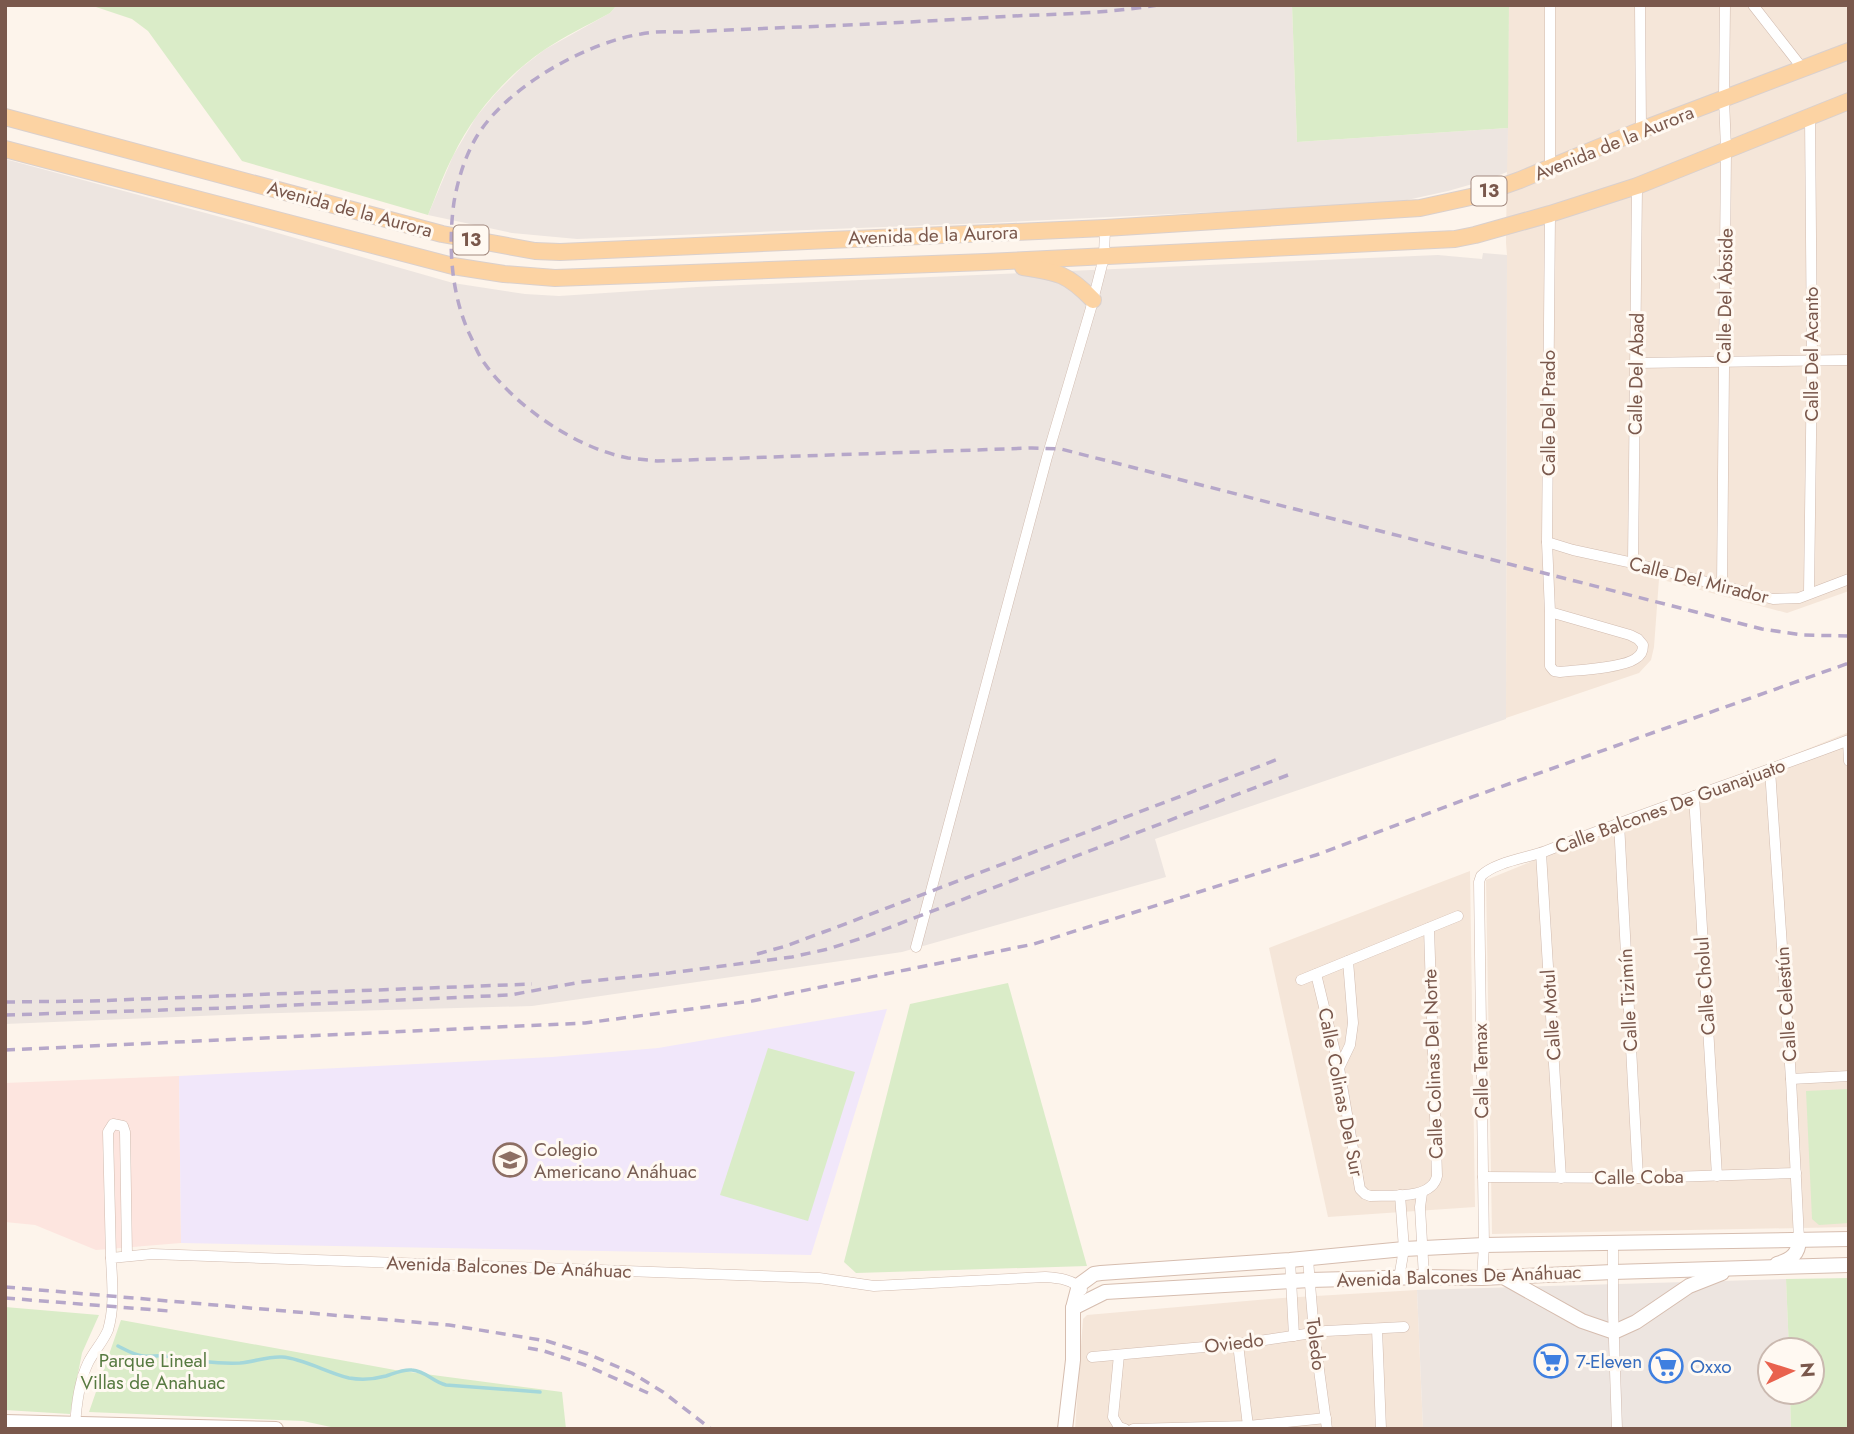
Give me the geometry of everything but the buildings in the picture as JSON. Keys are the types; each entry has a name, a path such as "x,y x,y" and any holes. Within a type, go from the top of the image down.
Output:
{"main road":[{"name":"Avenida de la Aurora","path":"5,117 442,234 535,251 574,251 1105,228 1420,208 1475,196 1550,169 1642,130 1849,51"},
{"name":"Avenida de la Aurora","path":"5,149 446,264 504,274 555,278 1104,257 1455,239 1550,215 1637,186 1849,101"},
{"path":"986,262 1066,276 1093,300"}],"street":[{"path":"1550,5 1550,169"},
{"path":"1640,5 1642,130"},
{"name":"Calle Del Ábside","path":"1722,587 1725,5"},
{"path":"1754,5 1803,69"},
{"name":"Calle Del Acanto","path":"1809,593 1812,359 1810,115"},
{"name":"Calle Del Abad","path":"1633,563 1637,186"},
{"name":"Calle Del Prado","path":"1550,215 1547,542 1550,666 1556,672 1625,664 1642,652 1643,645 1630,635 1550,612"},
{"path":"916,947 1047,457 1093,300 1104,257 1105,228"},
{"path":"1636,363 1849,360"},
{"name":"Calle Del Mirador","path":"1547,542 1780,600 1799,598 1849,579"},
{"path":"1848,741 1849,761"},
{"name":"Calle Balcones De Guanajuato","path":"1491,869 1848,741"},
{"name":"Calle Celestún","path":"1770,771 1799,1239"},
{"name":"Calle Cholul","path":"1694,796 1717,1176"},
{"name":"Calle Tizimín","path":"1619,823 1638,1178"},
{"name":"Calle Motul","path":"1541,853 1561,1178"},
{"name":"Calle Temax","path":"1482,1278 1484,1245 1479,882 1481,876 1491,869"},
{"path":"1301,980 1458,916"},
{"name":"Calle Colinas Del Norte","path":"1424,1277 1420,1207 1422,1193 1436,1182 1437,1176 1429,928"},
{"path":"1339,1068 1350,1045 1353,1023 1348,961"},
{"name":"Calle Colinas Del Sur","path":"1316,974 1339,1068 1360,1189 1370,1196 1422,1193"},
{"path":"1791,1079 1849,1076"},
{"path":"75,1426 86,1366 103,1340 110,1322 113,1296 108,1132 113,1124 123,1126 125,1132 127,1255"},
{"name":"Calle Coba","path":"1483,1177 1638,1178 1796,1173"},
{"path":"108,1184 125,1184"},
{"path":"1399,1278 1404,1249 1400,1195"},
{"path":"109,1230 126,1229"},
{"path":"1758,1268 1793,1257 1798,1251 1799,1239"},
{"name":"Avenida Balcones De Anáhuac","path":"111,1258 127,1255 179,1255 807,1278 874,1286 1045,1277 1063,1279 1079,1286 1101,1272 1285,1261 1404,1249 1613,1242 1849,1239"},
{"path":"1613,1242 1616,1429"},
{"path":"1313,1258 1314,1280"},
{"path":"1285,1261 1287,1282"},
{"name":"Avenida Balcones De Anáhuac","path":"1073,1308 1105,1292 1314,1280 1482,1278 1849,1265"},
{"path":"1503,1277 1582,1321 1614,1332 1636,1322 1689,1286 1733,1269"},
{"name":"Toledo","path":"1314,1280 1314,1333 1327,1424"},
{"name":"Toledo","path":"1287,1282 1294,1336"},
{"path":"1079,1286 1090,1301"},
{"path":"1065,1429 1073,1360 1073,1308 1079,1286"},
{"name":"Oviedo","path":"1092,1357 1238,1344 1314,1333 1404,1327"},
{"path":"1377,1329 1381,1429"},
{"path":"1238,1344 1248,1426"},
{"path":"1119,1355 1113,1417 1122,1428"},
{"path":"5,1422 75,1426 276,1429"},
{"path":"1133,1429 1327,1424"}],"shaded area":[{"path":"617,5 1292,5 1297,142 1508,128 1507,172 1448,191 1398,202 987,223 577,239 512,233 428,215 453,156 476,117 496,93 544,50 610,13"},
{"path":"1509,5 1849,5 1849,591 1787,613 1659,579 1654,647 1651,660 1639,673 1506,718 1506,243"},
{"path":"5,159 453,283 525,294 559,296 697,287 1438,255 1482,259 1483,253 1507,255 1506,719 1155,839 1166,877 902,952 532,1006 5,1024"},
{"path":"1849,732 1849,1227 1492,1234 1486,880"},
{"path":"1470,871 1475,1207 1328,1217 1269,948"},
{"name":"Colegio Americano Anáhuac","path":"887,1009 811,1255 181,1243 179,1076 552,1057 658,1048"},
{"path":"179,1076 181,1243 96,1250 35,1225 5,1222 5,1083"},
{"path":"1786,1279 1788,1336 1756,1336 1756,1406 1790,1406 1791,1429 1423,1429 1417,1290"},
{"path":"1417,1290 1423,1429 1075,1429 1083,1319 1087,1315 1282,1298"}],"green space":[{"path":"90,5 617,5 610,13 568,35 530,60 492,97 461,140 428,215 242,161 148,31 132,19"},
{"path":"1292,5 1509,5 1508,128 1297,142"},
{"path":"1008,983 1087,1266 856,1273 844,1262 910,1004"},
{"path":"768,1048 855,1072 808,1221 720,1195"},
{"path":"1849,1089 1849,1223 1819,1225 1812,1219 1806,1091"},
{"path":"1849,1278 1849,1429 1791,1429 1790,1406 1826,1406 1826,1336 1788,1336 1786,1279"},
{"path":"5,1307 99,1315 82,1353 70,1414 5,1410"},
{"name":"Parque Lineal Villas de Anahuac","path":"121,1320 395,1370 562,1392 566,1429 340,1429 303,1421 89,1412"}],"waterway":[{"path":"118,1346 140,1355 211,1362 240,1363 272,1357 290,1358 354,1379 377,1378 412,1370 446,1385 540,1392"}],"railway":[{"path":"1158,5 1067,14 651,32 619,39 572,57 527,85 490,118 477,136 462,168 452,218 452,269 458,302 478,353 498,380 530,410 588,445 628,458 657,461 1061,449 1762,629 1803,635 1849,636"},
{"path":"5,1050 585,1023 752,1001 1034,944 1316,855 1849,663"},
{"path":"757,954 837,927 1281,758"},
{"path":"5,1015 510,995 581,982 792,957 862,938 1288,775"},
{"path":"5,1002 532,984"},
{"path":"5,1287 449,1325 547,1341 588,1354 632,1373 663,1392 711,1429"},
{"path":"5,1298 169,1311"},
{"path":"528,1348 585,1365 648,1393"}],"place":[{"name":"Colegio Americano Anáhuac","path":"510,1160"},
{"name":"7-Eleven","path":"1551,1361"},
{"name":"Oxxo","path":"1666,1366"}]}
